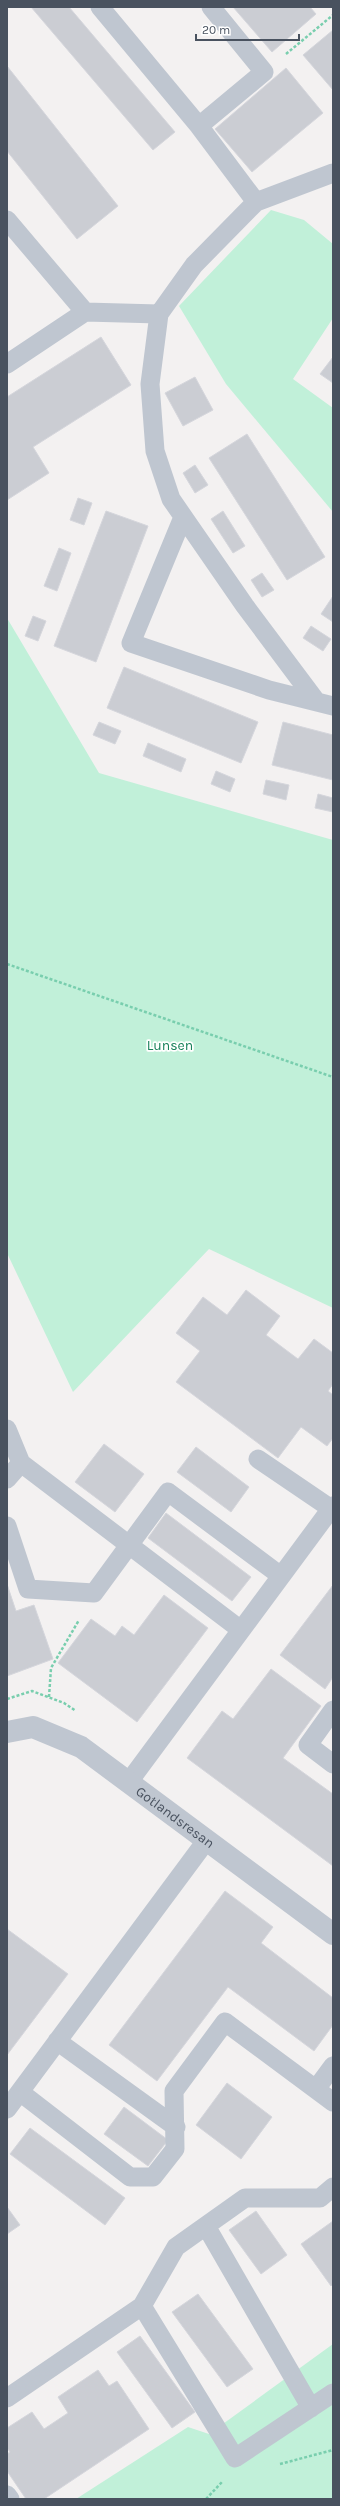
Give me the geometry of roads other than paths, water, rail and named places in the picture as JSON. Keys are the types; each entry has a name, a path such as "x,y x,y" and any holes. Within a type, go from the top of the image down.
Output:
{"street":[{"name":"Gotlandsresan","path":"7,1732 33,1727 81,1747 333,1934"}],"lane":[{"path":"100,7 199,126 256,202"},
{"path":"199,126 264,72 210,7"},
{"path":"325,704 254,619 171,499 155,451 150,384 160,314 194,265 256,202 333,173"},
{"path":"7,220 85,312"},
{"path":"7,364 85,312 160,314"},
{"path":"183,518 131,643 269,690 325,704"},
{"path":"7,1429 21,1463 241,1630"},
{"path":"128,1783 332,1508 258,1459"},
{"path":"7,1479 21,1463"},
{"path":"7,1526 28,1589 94,1593 168,1492 281,1576"},
{"path":"333,1710 308,1745 333,1764"},
{"path":"7,2109 206,1840"},
{"path":"20,2092 130,2178 153,2178 175,2149 176,2128 174,2091 225,2022 333,2102"},
{"path":"57,2041 176,2128"},
{"path":"316,2089 333,2066"},
{"path":"7,2398 142,2306 176,2247 245,2198 320,2198 333,2187"},
{"path":"206,2226 311,2408"},
{"path":"142,2306 235,2458 333,2393"},
{"path":"7,2495 10,2499"}],"park label":[{"name":"Lunsen","path":"170,1045"}]}
